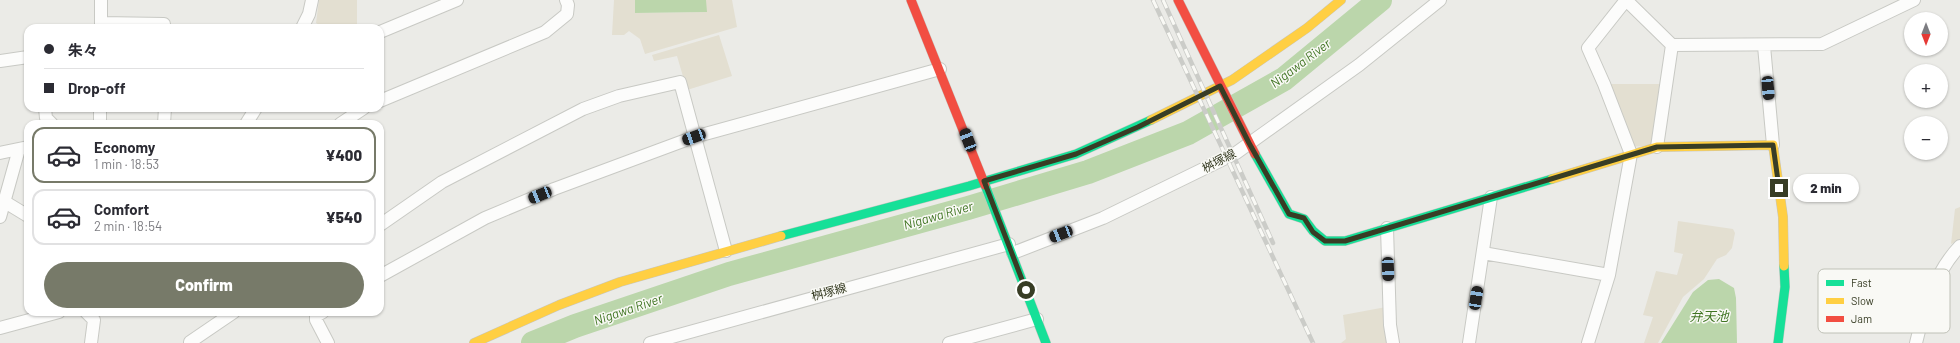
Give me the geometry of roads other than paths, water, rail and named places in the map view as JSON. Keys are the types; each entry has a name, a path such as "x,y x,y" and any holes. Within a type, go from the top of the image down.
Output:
{"street":[{"path":"101,0 101,24"},
{"path":"307,24 312,0"},
{"path":"384,99 545,32 567,14 568,5 566,0"},
{"path":"911,0 1009,245 1046,343"},
{"path":"1178,0 1248,142 1289,214 1304,218 1313,232 1325,241 1345,241 1657,147 1773,145"},
{"path":"474,343 559,305 613,285 726,251 985,185 1076,154 1221,88 1307,28 1341,0"},
{"name":"桝塚線","path":"650,343 667,340 1103,218 1226,159 1359,65 1440,0"},
{"path":"1588,343 1609,275 1631,154 1604,84 1588,48 1626,0 1672,45 1764,46 1822,44 1914,0"},
{"path":"384,30 452,1"},
{"path":"1657,147 1672,45"},
{"path":"1764,46 1773,145 1783,217 1785,287 1778,343"},
{"path":"0,61 24,58"},
{"path":"384,274 485,218 554,189 694,137 940,70"},
{"path":"384,222 442,182 583,110 619,96 680,82 726,251"},
{"path":"345,120 356,112"},
{"path":"0,153 23,148"},
{"path":"0,217 23,148"},
{"path":"1469,343 1491,198"},
{"path":"5,202 24,214"},
{"path":"1387,228 1390,325 1393,343"},
{"path":"1948,269 1955,259 1960,246"},
{"path":"1482,253 1609,275"},
{"path":"0,328 44,316"},
{"path":"90,316 94,320 91,343"},
{"path":"191,343 190,342 228,316"},
{"path":"316,316 316,320 328,343"},
{"path":"949,343 1037,319"},
{"path":"1916,343 1918,333"}],"water":[{"path":"635,0 706,0 707,12 635,13"},
{"name":"弁天池","path":"1719,279 1734,288 1736,298 1737,343 1661,343 1693,292 1708,280"}],"waterway":[{"name":"Nigawa River","path":"533,343 575,326 729,274 968,208 1088,172 1188,133 1284,79 1380,0"}],"railway":[{"path":"1153,0 1313,343"},
{"path":"1163,0 1273,243"}]}
